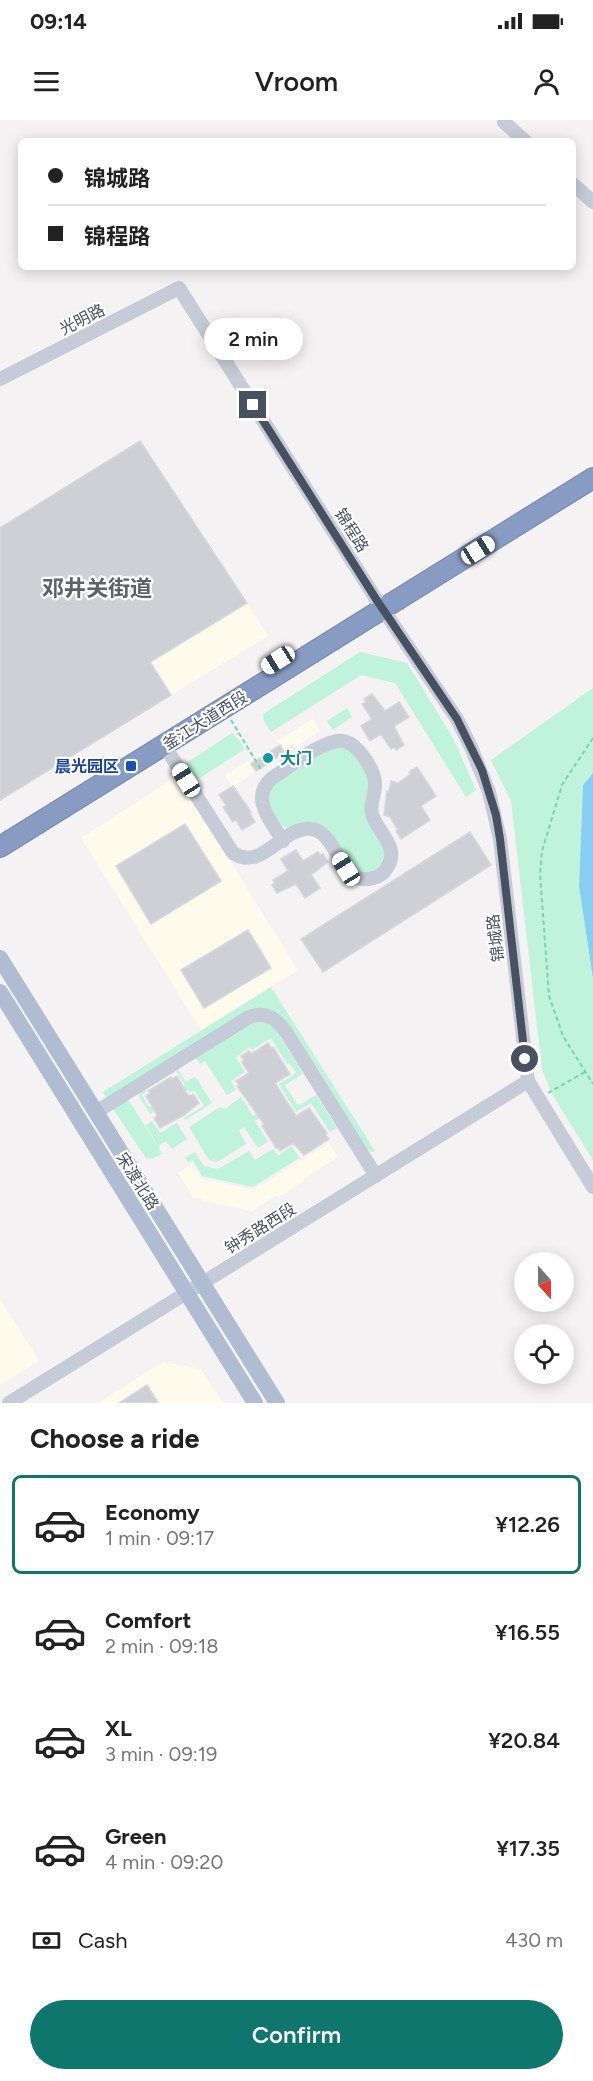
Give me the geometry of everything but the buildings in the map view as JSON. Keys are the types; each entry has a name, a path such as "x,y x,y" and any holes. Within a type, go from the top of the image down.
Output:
{"highway":[{"name":"釜江大道西段","path":"0,847 224,709 379,604 593,465"},
{"name":"釜江大道西段","path":"0,833 379,604 593,478"}],"main road":[{"name":"宋渡北路","path":"0,958 277,1403"},
{"name":"宋渡北路","path":"0,992 255,1403"}],"street":[{"path":"505,120 504,122 522,138"},
{"path":"576,187 593,202"},
{"name":"光明路","path":"0,379 179,288"},
{"name":"锦程路","path":"179,288 379,604 457,719 482,770 489,792"},
{"path":"164,745 232,853 242,858 252,858 283,841 304,829 317,831 327,838 348,872 362,879 370,879 381,874 388,867 391,857 389,844 372,814 371,805 375,785 373,774 351,744 332,741 269,781 263,791 261,803 283,841"},
{"name":"锦城路","path":"489,792 500,839 528,1081"},
{"path":"96,1112 249,1017 265,1014 276,1019 280,1024 376,1176"},
{"path":"528,1081 593,1187"},
{"name":"钟秀路西段","path":"9,1403 528,1081"}],"path":[{"path":"224,709 269,781"},
{"path":"593,738 562,785 542,851 540,874 549,996 564,1036 593,1084"},
{"path":"538,1099 585,1072"}],"shaded area":[{"path":"247,603 268,636 171,695 150,662"},
{"path":"313,719 320,731 285,753 277,741"},
{"path":"249,760 256,771 232,787 225,775"},
{"path":"177,776 298,970 201,1030 81,838"},
{"path":"329,1143 338,1157 279,1197 277,1195 252,1211 202,1201 202,1199 193,1197 178,1173 192,1164 201,1178 253,1190"},
{"path":"0,1299 39,1361 0,1385"},
{"path":"163,1362 201,1369 223,1403 98,1403"}],"green space":[{"path":"360,652 407,663 453,738 476,790 466,797 395,683 361,675 271,732 264,721 263,714"},
{"path":"593,688 593,773 583,785 579,886 593,979 593,1160 552,1094 542,1069 511,801 491,760"},
{"path":"347,708 352,717 333,730 327,721"},
{"path":"232,733 245,749 192,783 183,765"},
{"path":"332,745 353,750 372,783 387,849 381,870 360,875 331,838 285,827 276,822 266,793 267,789"},
{"path":"271,987 375,1151 367,1149 272,1011 106,1098 103,1092"},
{"path":"255,1020 269,1022 281,1035 280,1037 303,1074 285,1085 298,1106 316,1095 337,1128 330,1132 311,1103 296,1112 279,1084 296,1073 289,1063 287,1064 271,1038 252,1050 250,1047 236,1057 245,1072 231,1081 236,1090 227,1095 205,1061 200,1064 195,1057"},
{"path":"177,1068 186,1082 194,1077 197,1079 212,1103 185,1120 184,1118 204,1106 194,1090 185,1092 182,1087 185,1085 176,1071 145,1090 146,1092 142,1095 149,1107 153,1106 156,1110 150,1114 139,1096 140,1091"},
{"path":"241,1097 253,1116 270,1105 273,1110 255,1121 268,1142 258,1148 244,1127 239,1131 246,1144 217,1162 209,1160 189,1127 220,1107 225,1109"},
{"path":"128,1099 157,1145 146,1125 152,1121 160,1133 177,1123 187,1139 172,1149 166,1141 158,1146 162,1154 152,1159 146,1158 113,1109"},
{"path":"292,1146 299,1158 253,1187 202,1176 193,1160 188,1162 185,1158 195,1152 204,1166 218,1169 249,1151 255,1160 273,1149 278,1156"}],"water":[{"path":"593,773 593,979 579,886 583,785"}],"place":[{"name":"大门","path":"268,758"},
{"name":"晨光园区","path":"131,766"}],"district":[{"name":"邓井关街道","path":"97,588"}],"route":[{"path":"253,405 376,599 457,719 482,770 496,815 500,839 525,1059"}]}
